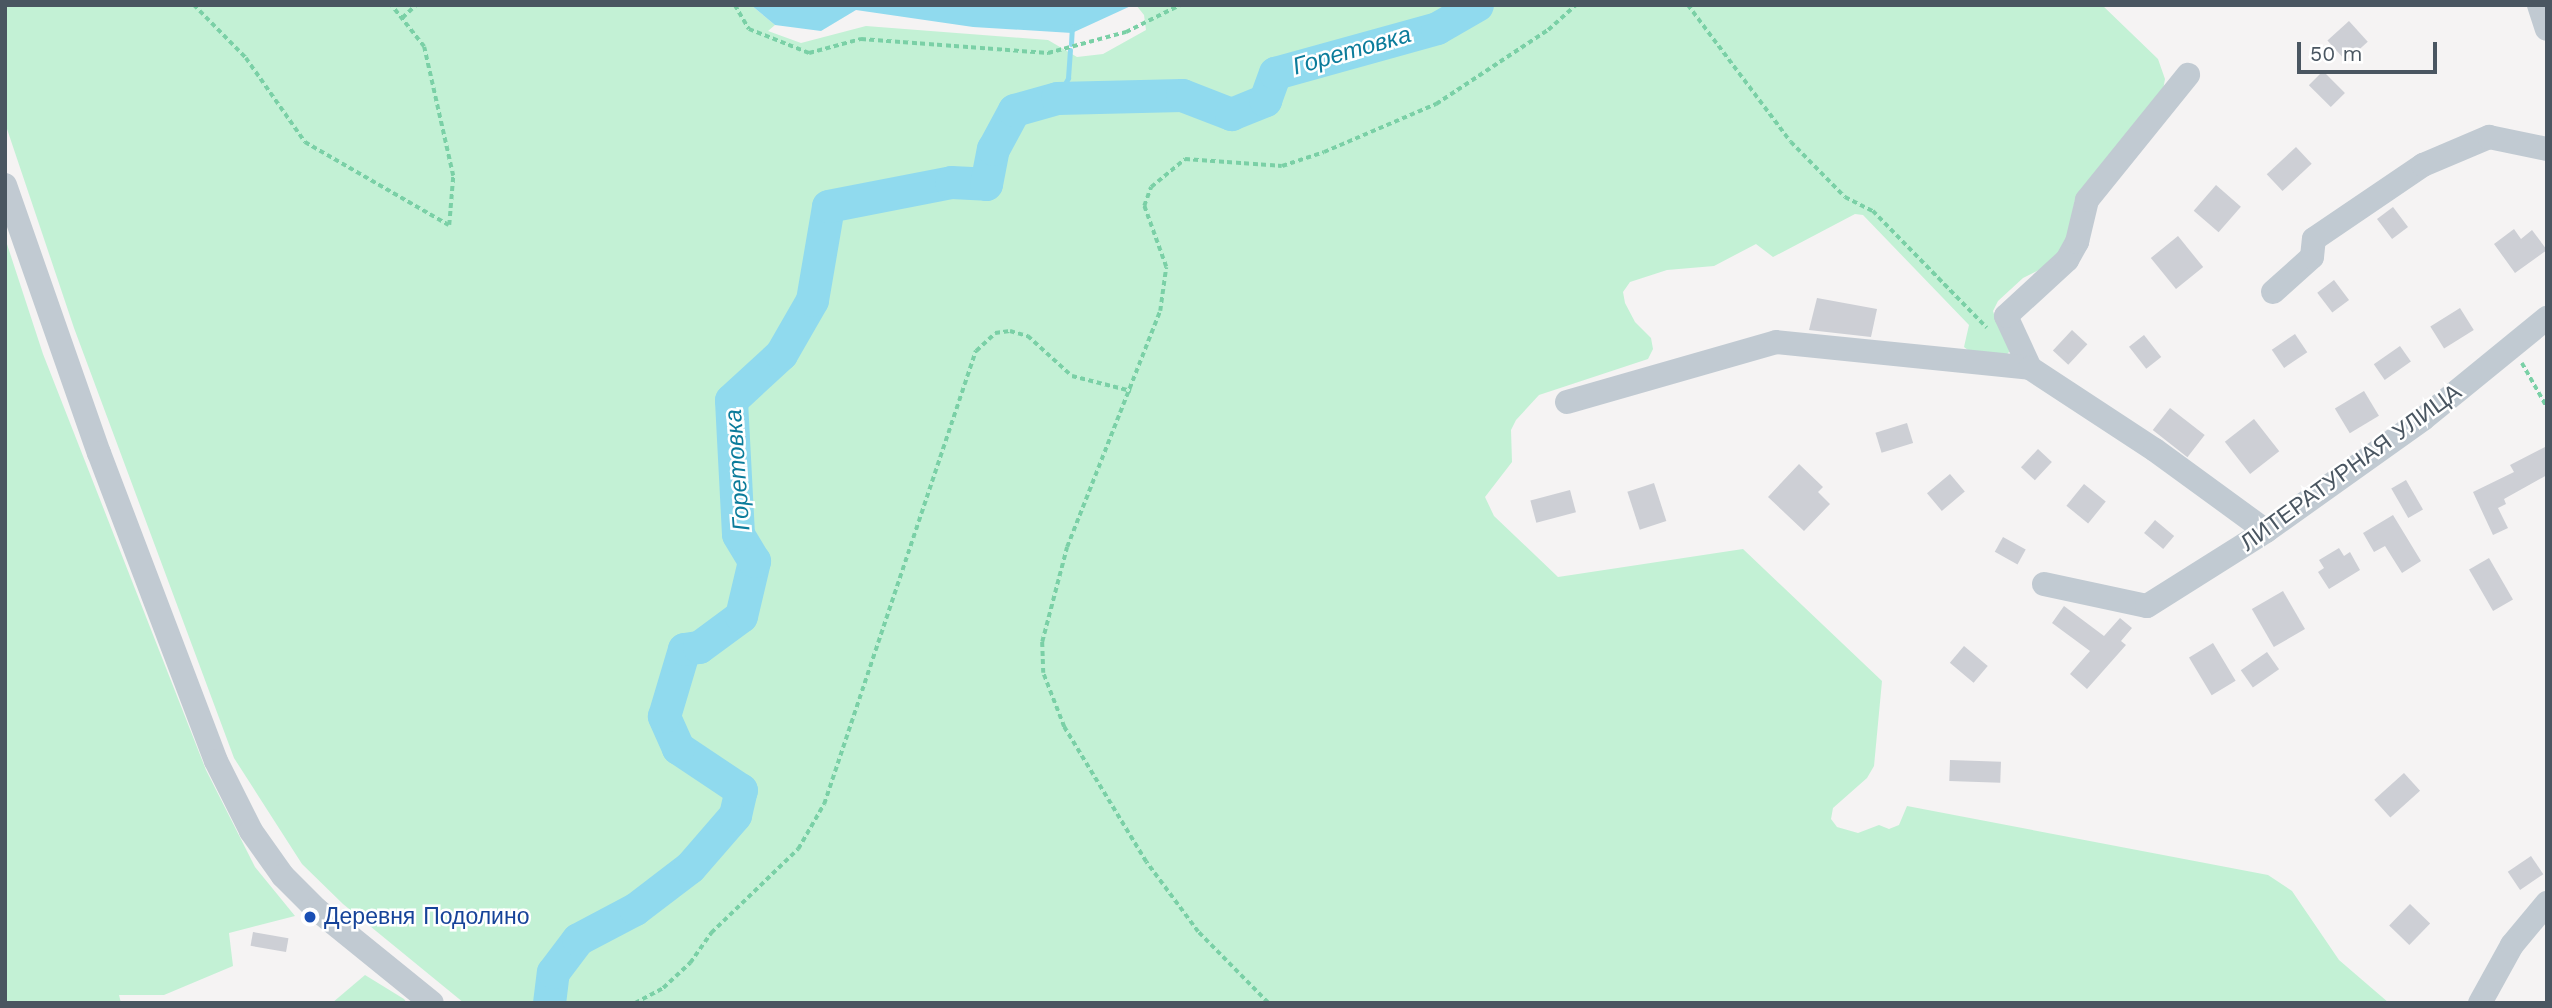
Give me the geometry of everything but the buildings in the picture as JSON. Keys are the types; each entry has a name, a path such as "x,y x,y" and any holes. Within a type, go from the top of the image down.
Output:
{"street":[{"path":"2539,5 2547,29"},
{"path":"2030,368 2006,316 2067,260 2077,242 2087,200 2188,75"},
{"path":"2273,292 2312,257 2314,239 2423,165 2489,137 2547,149"},
{"path":"5,185 99,453 216,761 251,831 283,876 316,909 432,1003"},
{"name":"ЛИТЕРАТУРНАЯ УЛИЦА","path":"2044,584 2147,606 2266,531 2423,419 2547,318"},
{"path":"1567,402 1776,342 2030,368 2155,450 2266,531"},
{"path":"2480,1003 2512,945 2547,903"}],"path":[{"path":"194,5 246,58 306,142 449,225 453,176 424,47 391,5"},
{"path":"402,18 416,5"},
{"path":"735,5 750,29 808,53 862,39 1048,53 1126,33 1180,5"},
{"path":"1268,1003 1198,932 1146,862 1064,727 1043,673 1042,642 1067,547 1131,391 1160,311 1166,267 1144,206 1151,187 1168,169 1185,159 1210,158 1282,166 1324,152 1436,104 1548,30 1576,5"},
{"path":"1688,5 1791,142 1845,197 1873,211 1995,335"},
{"path":"635,1003 663,988 690,963 711,933 798,849 824,804 976,351 995,332 1010,331 1028,336 1072,376 1131,391"},
{"path":"2513,346 2547,407"}],"green space":[{"path":"5,5 751,5 775,25 768,31 801,43 866,26 1048,40 1077,57 1103,54 1146,30 1144,15 1136,5 2102,5 2158,59 2165,79 2163,90 2075,200 2066,244 2043,268 2023,278 1998,301 1993,311 2012,349 2005,356 1973,354 1964,347 1969,325 1863,215 1855,214 1773,257 1756,244 1714,266 1667,270 1630,282 1623,292 1625,303 1635,322 1651,338 1653,349 1648,359 1539,395 1516,420 1511,430 1512,462 1485,497 1494,516 1558,577 1743,549 1882,681 1874,766 1867,778 1833,808 1831,819 1837,827 1858,833 1879,825 1889,829 1899,825 1907,806 2268,875 2292,891 2339,960 2389,1003 464,1003 343,904 302,864 234,758 74,328 5,123"},
{"path":"5,238 43,354 206,770 255,867 295,916 229,933 233,966 164,995 119,995 121,1003 5,1003"},
{"path":"365,975 404,999 407,1003 332,1003"}],"water":[{"path":"751,5 1133,5 1072,33 973,27 856,10 821,31 775,25"}],"waterway":[{"name":"Горетовка","path":"549,1003 553,972 578,939 635,909 690,867 735,815 741,790 678,748 664,716 684,649 699,647 741,616 754,561 738,534 731,400 781,354 812,300 828,206 951,182 986,184 993,149 1014,110 1057,98 1182,95 1231,114 1265,100 1275,73 1437,28 1477,5"},
{"path":"1071,44 1072,26"},
{"path":"1057,98 1068,78 1070,50"}],"place":[{"name":"Деревня Подолино","path":"310,917"}]}
